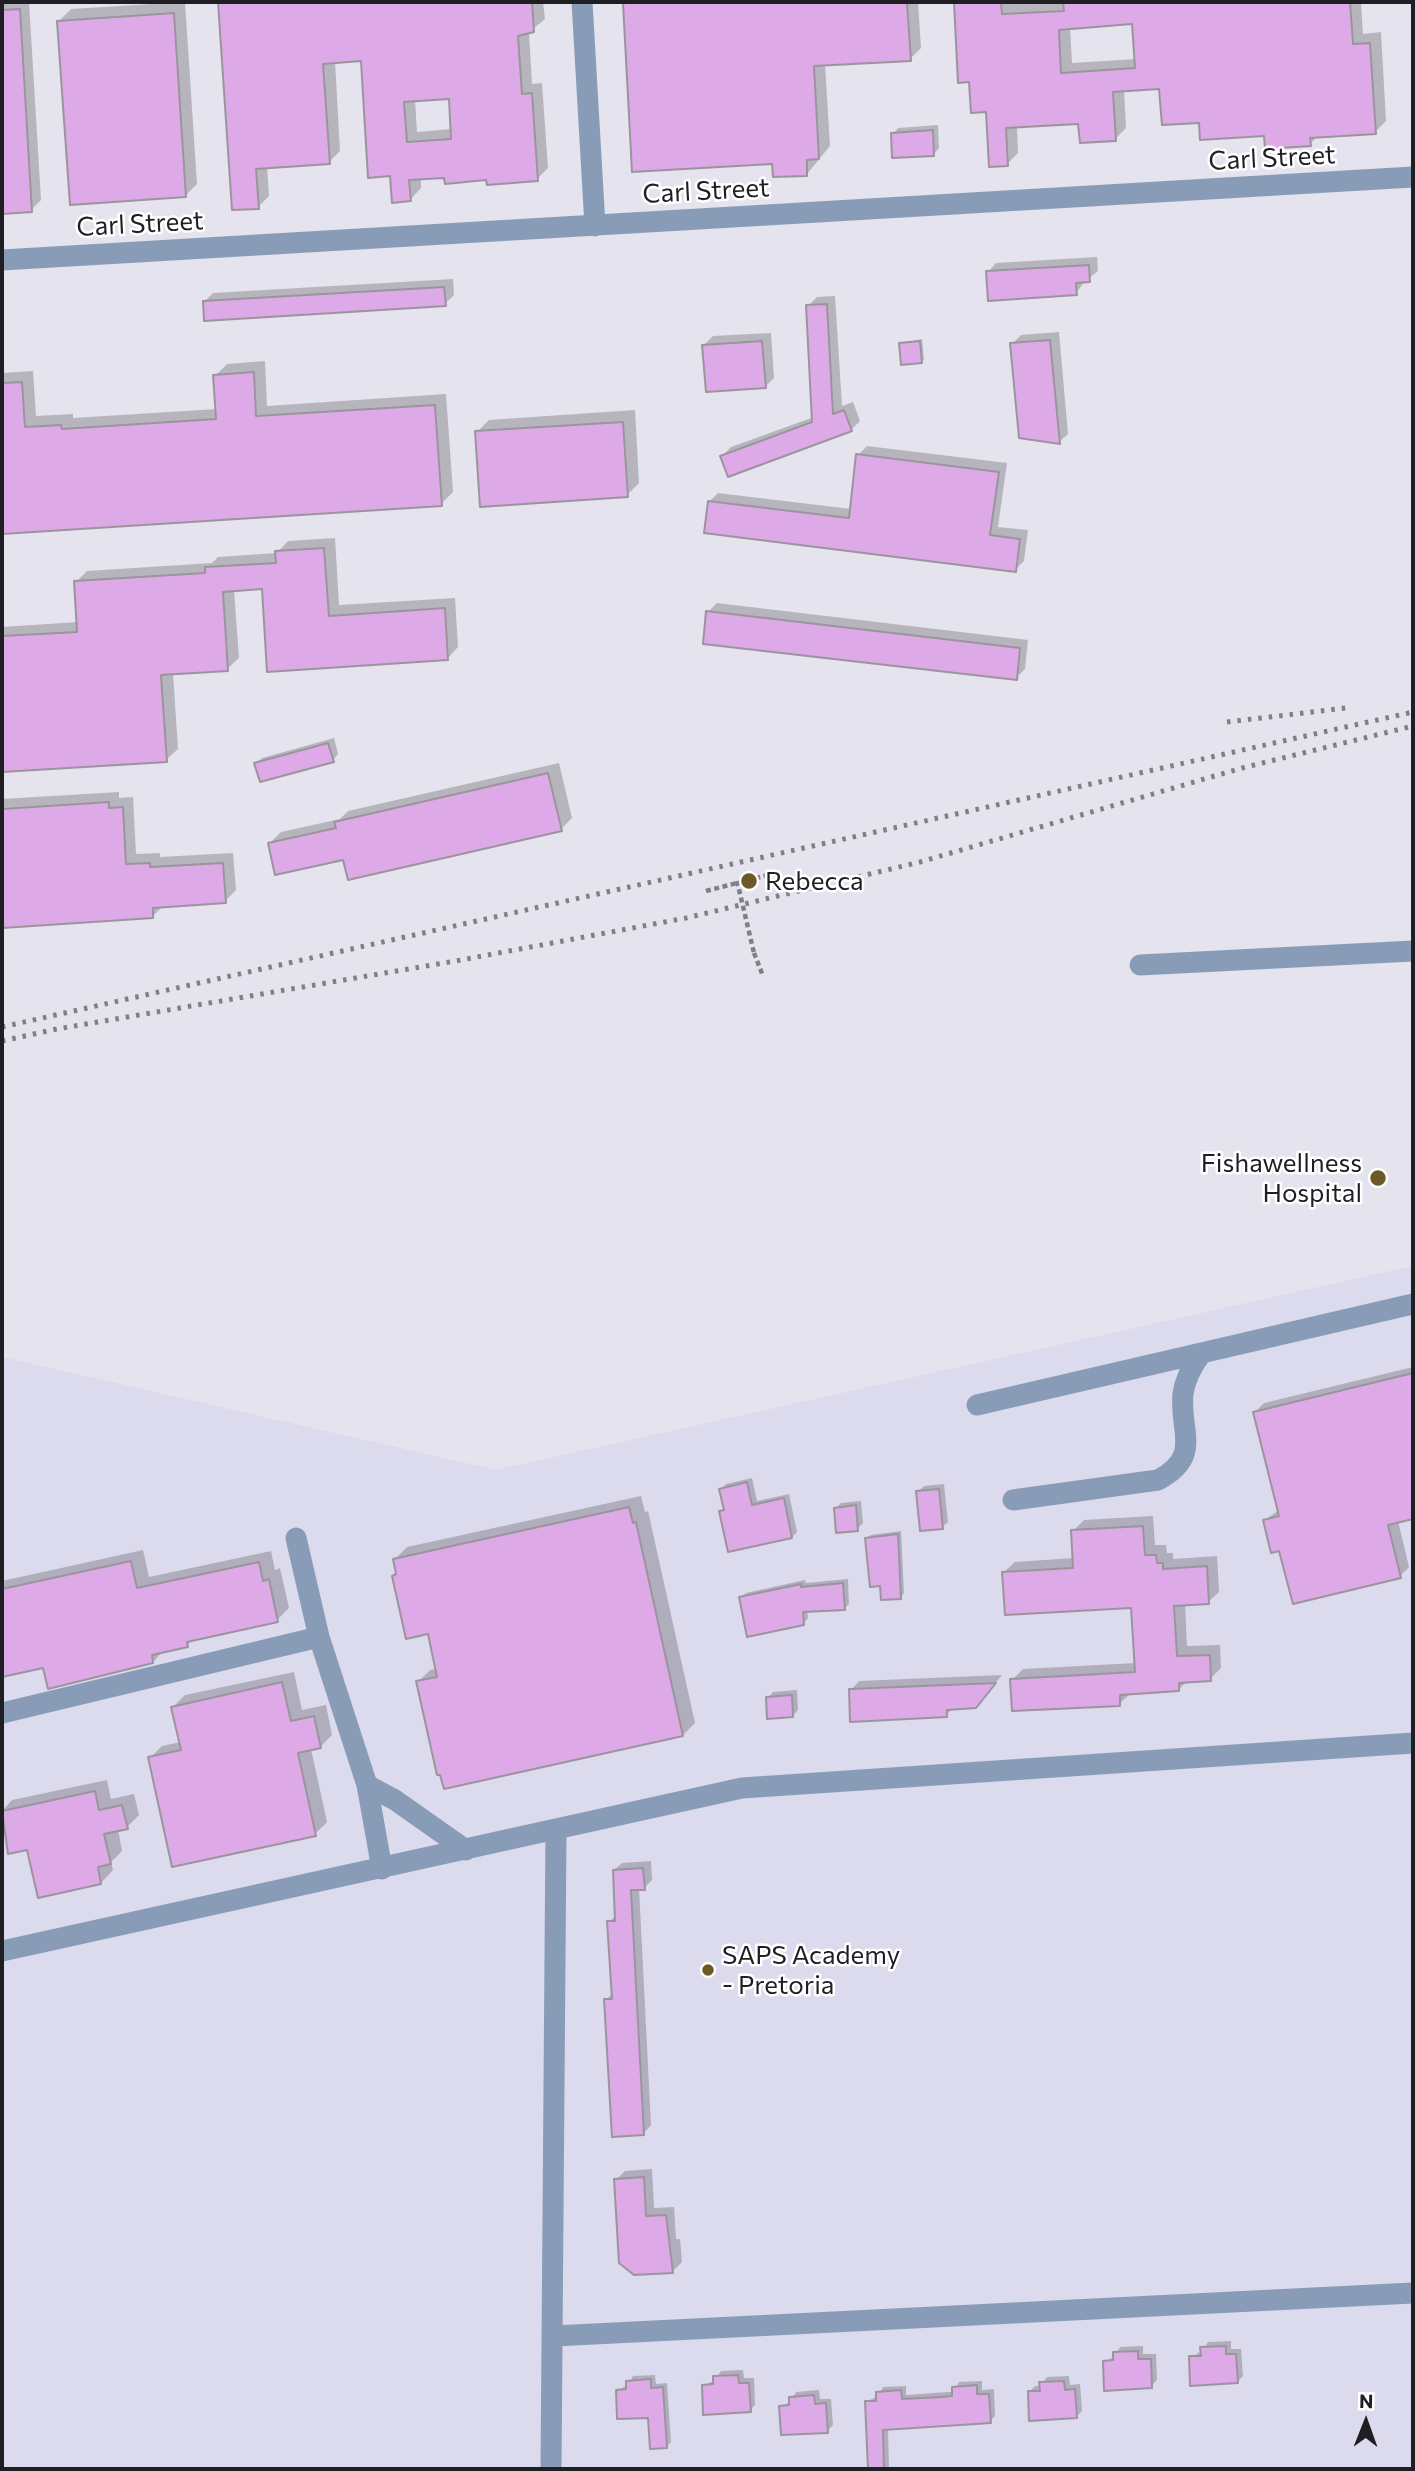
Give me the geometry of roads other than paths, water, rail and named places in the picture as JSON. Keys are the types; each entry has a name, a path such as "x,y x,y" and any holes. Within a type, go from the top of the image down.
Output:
{"street":[{"path":"582,2 595,226"},
{"name":"Carl Street","path":"2,260 1413,177"},
{"path":"1140,965 1413,951"},
{"path":"977,1405 1413,1304"},
{"path":"1013,1500 1158,1480 1168,1474 1186,1448 1183,1394 1192,1367 1201,1354"},
{"path":"296,1538 319,1637 367,1785 382,1869"},
{"path":"2,1713 319,1637"},
{"path":"2,1951 556,1830 610,1814 755,1786 1413,1743"},
{"path":"367,1785 395,1800 466,1850"},
{"path":"551,2469 556,1830"},
{"path":"554,2336 1413,2293"}],"railway":[{"path":"1227,722 1346,708"},
{"path":"2,1027 1413,712"},
{"path":"2,1041 686,918 920,862 1242,768 1413,726"}],"place":[{"name":"Rebecca","path":"749,881"},
{"name":"Fishawellness Hospital","path":"1378,1178"},
{"name":"SAPS Academy - Pretoria","path":"708,1970"}]}
